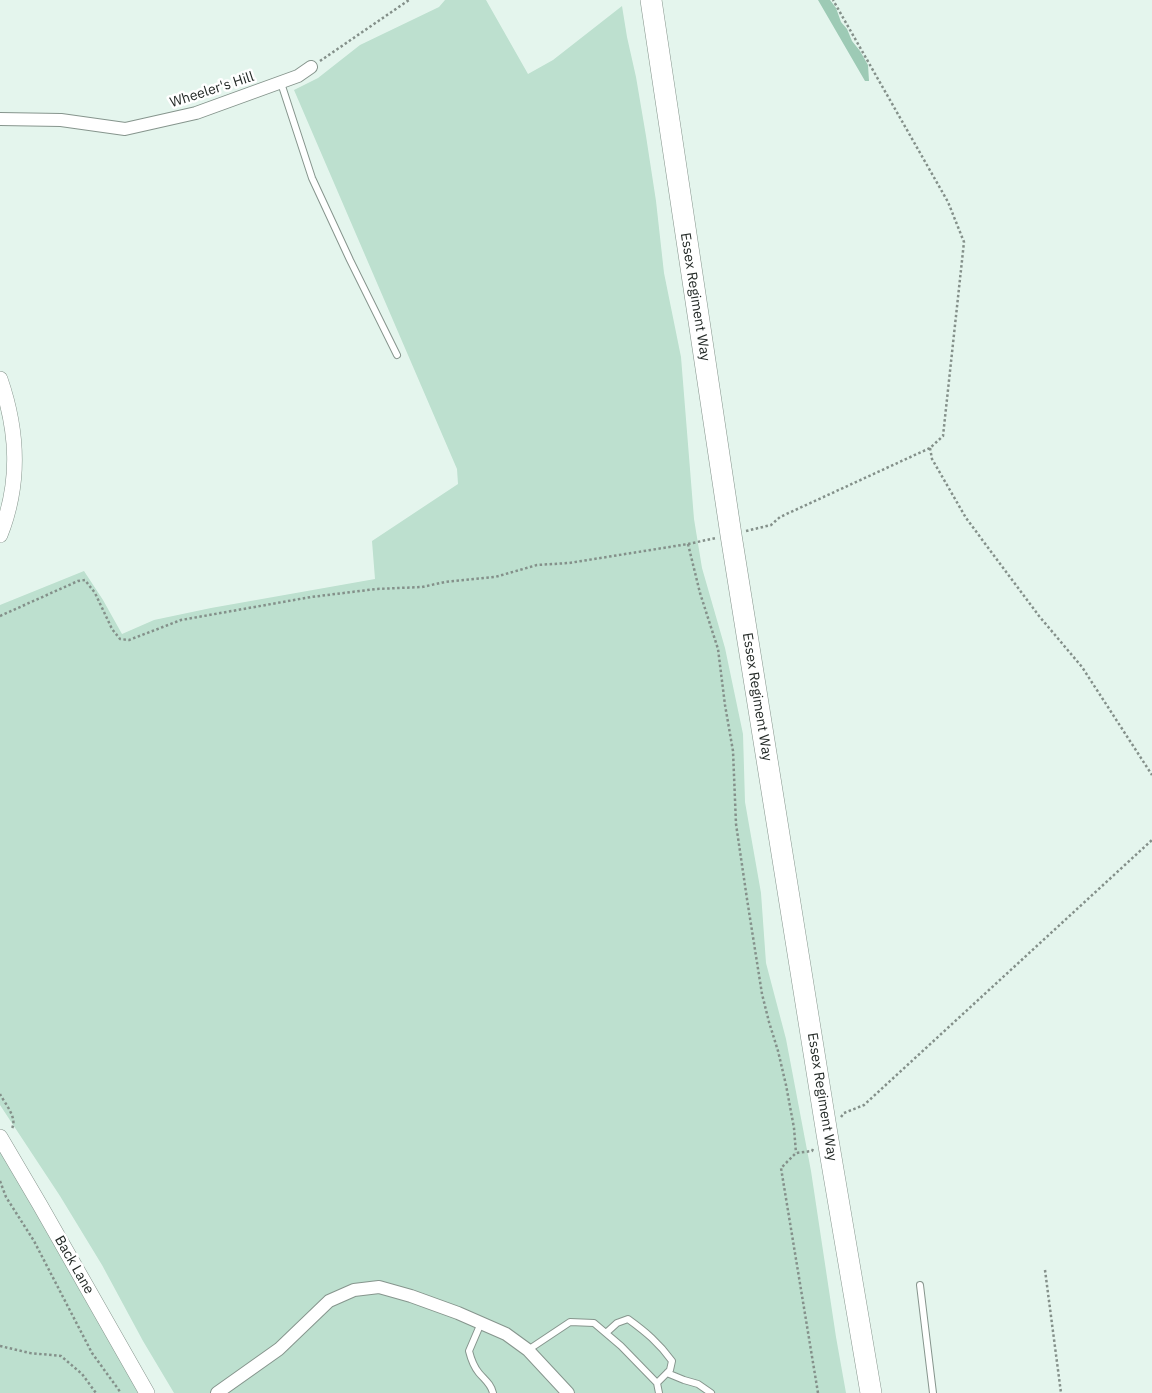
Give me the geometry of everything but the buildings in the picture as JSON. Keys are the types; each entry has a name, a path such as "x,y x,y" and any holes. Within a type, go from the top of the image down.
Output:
{"highway":[{"name":"Essex Regiment Way","path":"651,0 731,535 827,1134 871,1393"}],"street":[{"name":"Wheeler's Hill","path":"0,119 61,120 125,129 196,113 281,83 311,68"},
{"path":"0,379 8,401 15,440 16,469 5,523 0,535"},
{"name":"Back Lane","path":"1,1139 147,1393"},
{"path":"217,1393 279,1349 329,1301 354,1290 379,1287 458,1312 506,1334 528,1350 568,1393"}],"lane":[{"path":"281,83 312,178 397,355"},
{"path":"920,1285 934,1393"},
{"path":"606,1333 617,1323 628,1319 661,1345 672,1361 670,1370 657,1383"},
{"path":"528,1350 570,1322 594,1323 621,1346 657,1383 659,1393"},
{"path":"481,1323 469,1351 478,1372 492,1387 493,1393"},
{"path":"667,1373 698,1384 711,1393"}],"path":[{"path":"311,68 409,0"},
{"path":"0,616 78,581 85,580 95,593 112,630 120,639 129,640 181,620 312,597 376,589 422,587 445,582 494,577 537,565 569,563 688,544 771,525 780,517 930,448 943,436 964,242 948,202 834,0"},
{"path":"930,448 932,459 966,518 1039,616 1082,667 1152,775"},
{"path":"688,544 700,593 718,649 733,751 736,824 750,917 762,994 786,1085 794,1128 796,1153"},
{"path":"818,1393 781,1168 796,1153 812,1151 844,1113 864,1105 1152,840"},
{"path":"0,1094 14,1120 13,1127 1,1139"},
{"path":"0,1181 6,1197 34,1241 92,1353 121,1393"},
{"path":"1045,1270 1061,1393"},
{"path":"0,1346 30,1353 61,1356 82,1374 96,1393"}],"green space":[{"path":"445,0 486,0 528,74 553,60 622,6 646,136 664,273 681,357 694,519 702,568 725,648 743,734 745,802 761,893 766,963 786,1039 811,1171 846,1393 174,1393 143,1341 102,1265 60,1196 0,1105 0,605 84,571 122,634 154,620 375,579 372,541 458,484 457,469 294,90 318,78 360,45 439,7"},
{"path":"818,0 830,0 836,8 841,22 868,65 869,81 865,81"},
{"path":"0,1150 140,1393 0,1393"}]}
